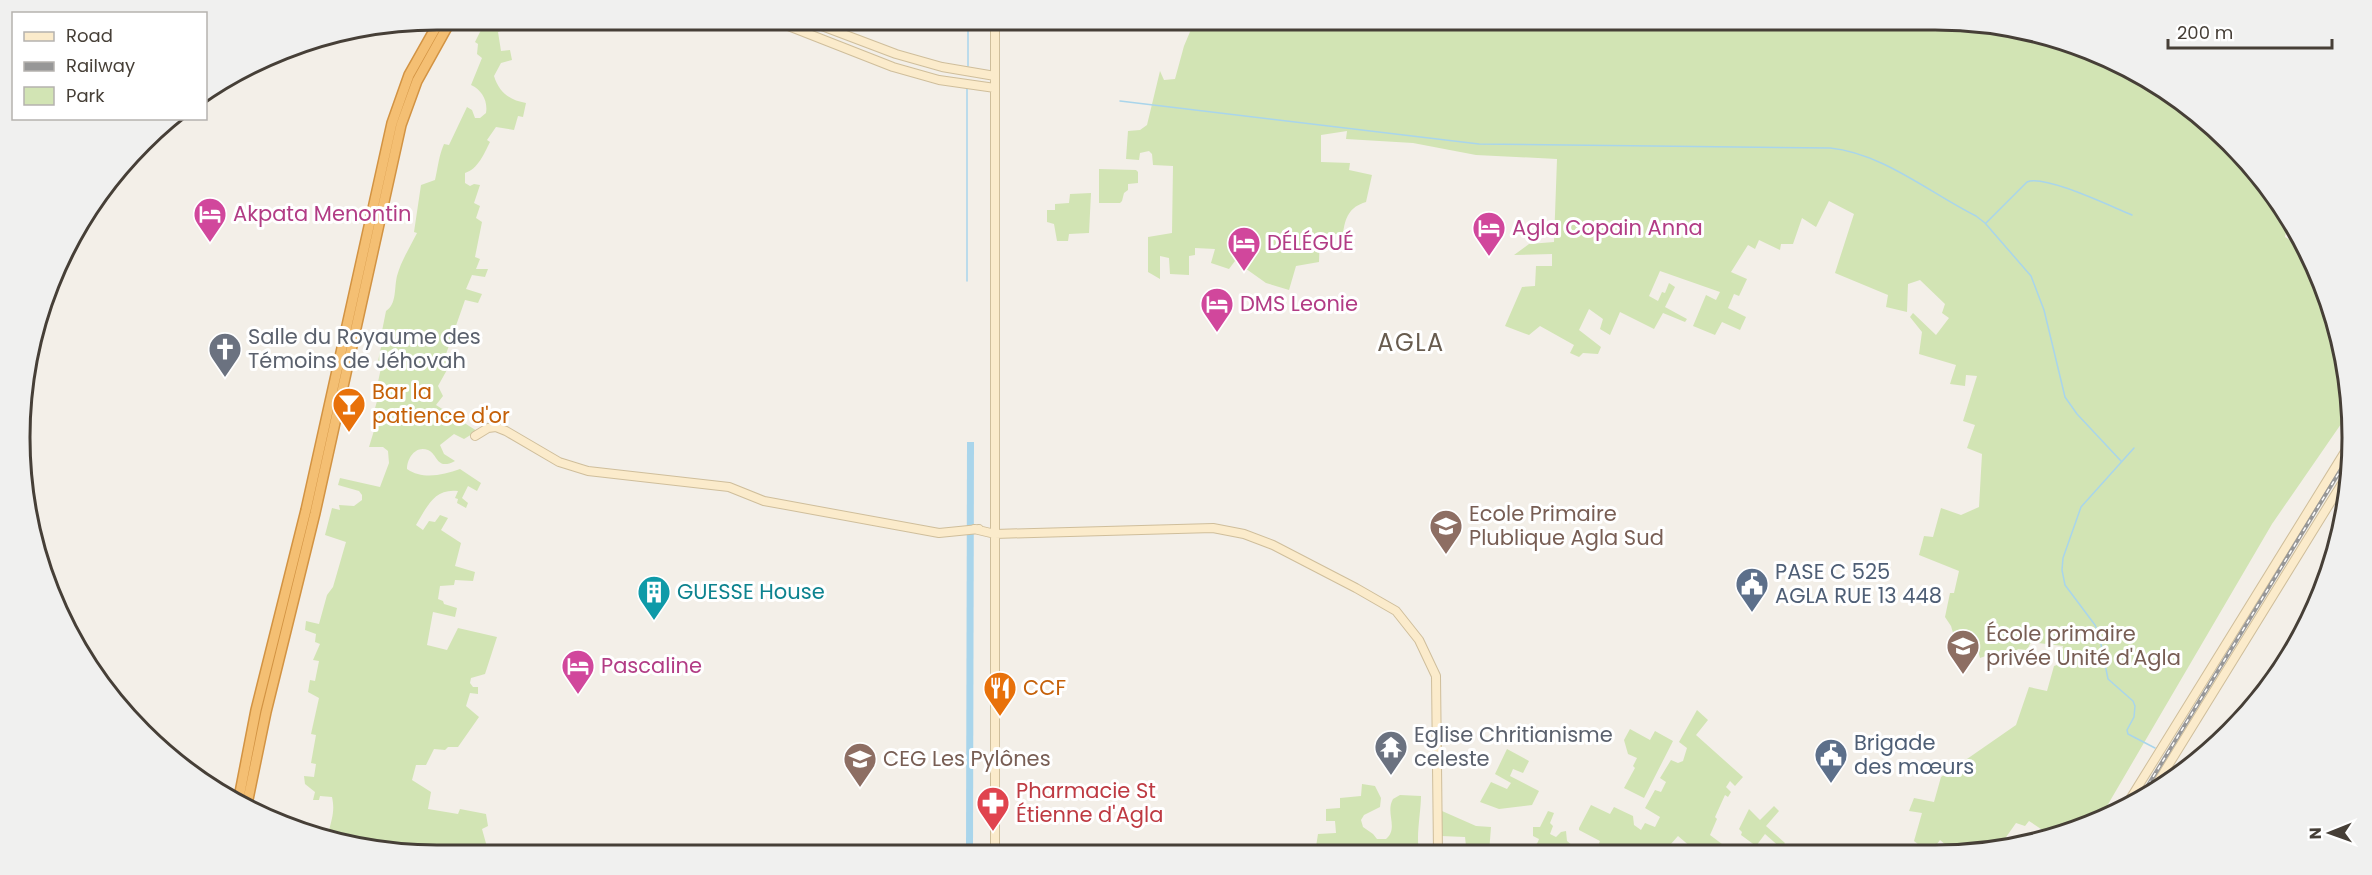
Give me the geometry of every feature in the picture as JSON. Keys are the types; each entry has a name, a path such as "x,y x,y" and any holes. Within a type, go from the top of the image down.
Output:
{"highway":[{"path":"240,793 256,710 306,510 392,123 409,75 434,30"},
{"path":"248,798 266,712 315,513 401,125 417,81 445,30"}],"street":[{"path":"798,30 893,67 939,80 995,88"},
{"path":"832,30 896,54 942,67 995,76"},
{"path":"994,845 995,30"},
{"path":"475,436 488,428 496,427 559,462 588,471 729,487 764,501 939,533 970,529 995,531 1213,528 1244,534 1273,545 1396,611 1419,640 1436,676 1438,845"},
{"path":"2135,792 2341,458"},
{"path":"2162,775 2339,489"}],"green space":[{"path":"481,30 504,30 498,32 501,51 510,50 512,60 501,63 494,76 505,94 526,103 523,117 518,116 514,130 496,127 487,140 490,142 480,161 465,173 465,183 470,186 480,185 474,203 480,206 476,218 482,222 475,257 480,259 476,269 488,269 485,277 472,275 466,289 482,294 478,303 465,300 446,354 453,359 438,386 443,396 436,405 477,431 464,439 454,434 440,445 444,454 455,461 449,464 441,463 428,450 419,449 410,457 407,469 420,474 440,475 460,469 481,483 477,491 468,486 462,498 468,503 466,508 457,503 458,499 455,498 458,491 450,491 437,496 416,525 423,530 429,521 435,522 440,515 448,518 441,530 461,543 455,566 475,572 473,581 455,580 454,585 440,586 438,599 444,604 457,608 455,617 433,612 427,645 447,650 458,628 497,637 485,674 471,678 470,683 473,687 478,687 478,694 470,693 466,706 479,717 458,747 448,747 445,750 434,749 426,765 416,765 412,780 431,792 428,809 458,814 460,809 486,814 488,826 482,829 486,845 384,842 329,830 333,814 332,797 320,796 319,800 313,800 315,792 305,784 304,776 314,777 316,764 311,763 316,735 311,734 319,698 308,692 310,680 315,681 319,661 313,660 320,644 315,642 316,634 305,630 306,621 319,624 346,542 325,535 332,508 340,510 339,505 354,506 362,500 359,491 338,485 340,478 380,487 389,463 388,451 383,447 369,447 376,424 371,422 382,384 378,382 381,368 377,366 381,347 385,346 387,337 381,336 386,311 394,300 397,276 417,233 414,232 421,185 435,180 444,144 449,145 467,107 472,110 475,118 480,118 486,113 483,96 471,85 482,58 477,54 478,44 475,42"},
{"path":"1191,30 1934,30 1988,33 2065,52 2115,72 2183,114 2223,149 2258,189 2286,232 2285,237 2291,241 2300,257 2320,307 2339,384 2341,423 2272,524 2107,807 2042,830 2029,821 2025,826 2016,823 2005,839 1945,845 1940,840 1936,845 1919,845 1914,841 1922,813 1909,811 1914,798 1934,802 1941,777 2016,725 2029,687 2047,691 2054,666 2060,664 2063,646 2031,642 2027,650 2018,649 2012,655 1997,652 1980,658 1977,646 1959,653 1951,626 1945,617 1950,593 1954,593 1959,571 1919,555 1924,536 1933,537 1941,508 1961,515 1979,507 1982,454 1967,448 1975,425 1963,421 1977,376 1966,375 1965,386 1950,384 1956,365 1919,354 1922,332 1910,317 1913,313 1936,335 1949,318 1942,313 1945,304 1920,280 1908,284 1907,312 1886,307 1888,295 1835,273 1854,214 1829,201 1816,227 1802,218 1793,244 1781,244 1780,250 1759,240 1755,249 1748,245 1731,272 1747,279 1739,296 1734,294 1728,308 1746,317 1740,330 1722,322 1715,335 1693,326 1706,295 1716,300 1720,292 1660,271 1649,296 1658,301 1662,292 1665,293 1669,283 1675,287 1665,307 1687,319 1685,322 1663,313 1654,329 1620,312 1610,335 1600,329 1603,319 1589,309 1579,330 1601,347 1598,354 1583,353 1579,357 1570,353 1574,345 1540,326 1529,335 1505,326 1522,287 1535,286 1536,266 1552,266 1552,254 1514,255 1529,244 1554,242 1557,159 1476,155 1413,143 1346,139 1347,131 1321,135 1321,162 1350,163 1349,170 1372,175 1366,202 1360,204 1349,214 1343,234 1320,234 1319,262 1296,266 1289,290 1266,283 1235,261 1229,269 1211,263 1215,249 1195,248 1195,255 1189,256 1189,275 1170,274 1169,258 1160,256 1160,279 1148,272 1148,237 1172,233 1173,166 1153,165 1152,154 1149,151 1140,153 1139,160 1126,159 1128,131 1140,130 1147,125 1160,71 1164,80 1175,79"},
{"path":"1099,169 1136,170 1138,183 1128,184 1128,190 1124,193 1120,203 1099,203"},
{"path":"1091,193 1089,233 1069,234 1068,241 1057,241 1054,224 1047,222 1047,210 1055,210 1055,204 1069,203 1070,194"},
{"path":"1697,710 1708,720 1696,735 1743,777 1735,786 1730,781 1726,787 1731,792 1728,797 1725,795 1715,817 1717,819 1710,835 1721,845 1689,845 1678,836 1670,845 1598,845 1600,841 1579,830 1591,805 1610,814 1614,807 1633,816 1634,825 1641,830 1645,823 1655,827 1660,817 1645,808 1655,790 1661,792 1666,782 1660,778 1671,760 1678,763 1683,761 1687,748 1679,742"},
{"path":"1630,729 1650,740 1655,731 1673,741 1644,798 1624,788 1635,768 1633,766 1637,758 1628,754 1624,740"},
{"path":"1507,749 1529,761 1523,773 1513,769 1510,776 1539,791 1532,805 1499,809 1480,802 1491,782 1507,789 1511,783 1495,774"},
{"path":"1362,784 1375,786 1381,798 1380,807 1364,815 1361,820 1363,827 1377,839 1386,839 1390,835 1392,825 1390,810 1393,799 1400,795 1421,796 1419,845 1316,845 1318,834 1336,833 1335,821 1326,821 1326,809 1340,808 1340,798 1361,796"},
{"path":"1774,806 1779,811 1766,826 1785,843 1783,845 1778,845 1765,834 1755,845 1741,835 1742,832 1739,829 1749,809 1760,820"},
{"path":"1442,811 1476,826 1491,827 1490,845 1466,845 1465,837 1441,836"},
{"path":"1548,811 1554,813 1550,823 1553,826 1550,834 1556,837 1566,831 1567,841 1572,845 1536,845 1539,839 1533,836 1533,827 1540,827"}],"water":[{"path":"967,442 974,442 973,845 966,845"}],"waterway":[{"path":"968,30 968,66"},
{"path":"967,89 967,281"},
{"path":"1120,101 1479,144 1830,148 1849,151 1905,175 1985,223 2031,276 2044,310 2065,397 2077,414 2121,461"},
{"path":"1986,223 2027,182 2036,181 2062,187 2132,215"},
{"path":"2134,448 2081,507 2063,558 2062,570 2065,585 2095,625 2099,634 2108,679 2133,701 2134,717 2127,730 2128,734 2155,748"}],"railway":[{"path":"2149,783 2341,470"}],"place":[{"name":"Akpata Menontin","path":"210,243"},
{"name":"Agla Copain Anna","path":"1489,257"},
{"name":"DÉLÉGUÉ","path":"1244,272"},
{"name":"DMS Leonie","path":"1217,333"},
{"name":"Salle du Royaume des Témoins de Jéhovah","path":"225,378"},
{"name":"Bar la patience d'or","path":"349,433"},
{"name":"Ecole Primaire Plublique Agla Sud","path":"1446,555"},
{"name":"PASE C 525 AGLA RUE 13 448","path":"1752,613"},
{"name":"GUESSE House","path":"654,621"},
{"name":"École primaire privée Unité d'Agla","path":"1963,675"},
{"name":"Pascaline","path":"578,695"},
{"name":"CCF","path":"1000,717"},
{"name":"Eglise Chritianisme celeste","path":"1391,776"},
{"name":"Brigade des mœurs","path":"1831,784"},
{"name":"CEG Les Pylônes","path":"860,788"},
{"name":"Pharmacie St Étienne d'Agla","path":"993,832"}],"district":[{"name":"AGLA","path":"1411,343"}]}
